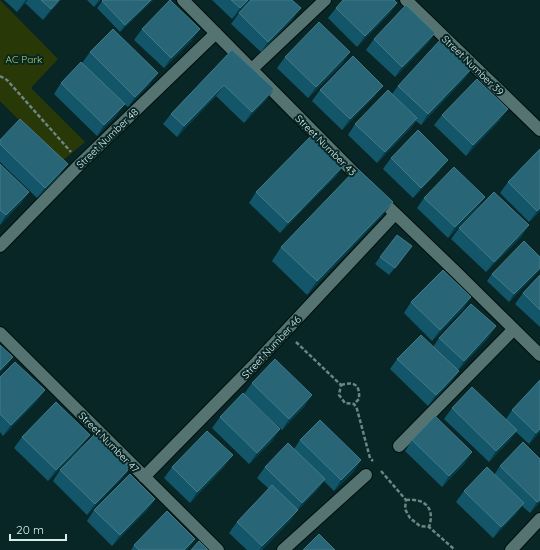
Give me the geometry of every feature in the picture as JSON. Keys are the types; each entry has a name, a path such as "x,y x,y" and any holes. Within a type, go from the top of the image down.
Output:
{"street":[{"name":"Street Number 43","path":"183,0 395,214 540,355"},
{"path":"252,69 325,0"},
{"name":"Street Number 39","path":"406,0 540,130"},
{"name":"Street Number 48","path":"0,246 81,163 216,33"},
{"name":"Street Number 46","path":"144,477 395,214"},
{"path":"399,446 514,329"},
{"name":"Street Number 47","path":"0,332 218,550"},
{"path":"283,550 366,474"},
{"path":"512,550 540,519"}],"path":[{"path":"0,76 7,80 81,163"},
{"path":"284,332 312,356 341,385"},
{"path":"341,385 350,383 357,385 360,391 360,399 354,404"},
{"path":"341,385 339,395 345,403 354,404 358,409 370,458 374,463"},
{"path":"378,468 406,500 405,509 410,518 420,526 429,527 454,550"},
{"path":"406,500 414,499 422,502 430,510 432,519 429,527"}],"green space":[{"name":"AC Park","path":"0,0 58,59 31,88 85,142 61,162 0,101"}],"building":[{"path":"41,0 59,0 51,9"},
{"path":"151,0 125,25 102,1"},
{"path":"170,0 200,29 171,58 142,29"},
{"path":"231,0 248,0 240,8"},
{"path":"251,0 292,0 301,8 268,42 239,13"},
{"path":"343,0 394,0 397,3 365,36 336,8"},
{"path":"406,5 435,33 402,67 374,39"},
{"path":"319,22 350,52 316,87 285,57"},
{"path":"113,29 158,73 135,97 90,52"},
{"path":"442,38 473,67 428,114 398,86"},
{"path":"232,50 274,89 252,112 224,85 184,126 171,114"},
{"path":"353,56 383,86 350,119 320,90"},
{"path":"81,62 125,104 104,125 61,83"},
{"path":"477,79 508,109 473,145 442,115"},
{"path":"388,90 417,118 385,152 355,124"},
{"path":"20,119 68,164 45,188 0,144 0,140"},
{"path":"418,130 448,160 421,188 391,158"},
{"path":"314,133 345,164 288,223 256,192"},
{"path":"540,149 540,208 537,211 508,182"},
{"path":"0,164 29,192 6,215 0,210"},
{"path":"454,167 485,197 455,227 424,198"},
{"path":"357,168 393,202 317,281 281,247"},
{"path":"494,192 529,225 494,262 459,228"},
{"path":"397,235 412,246 395,268 380,257"},
{"path":"524,241 540,257 540,268 514,294 492,274"},
{"path":"443,270 471,297 440,330 411,302"},
{"path":"540,275 540,310 523,293"},
{"path":"471,304 496,326 464,361 439,338"},
{"path":"421,335 459,371 436,395 397,359"},
{"path":"0,345 13,357 0,370"},
{"path":"275,359 312,395 289,419 252,383"},
{"path":"15,362 45,390 11,425 0,414 0,377"},
{"path":"540,380 540,429 536,433 512,410"},
{"path":"472,387 517,430 496,451 452,408"},
{"path":"243,393 280,429 257,453 220,417"},
{"path":"56,402 90,435 56,470 22,437"},
{"path":"435,416 472,452 449,476 412,440"},
{"path":"320,420 361,460 341,480 300,440"},
{"path":"207,431 233,455 197,492 172,467"},
{"path":"95,434 130,468 95,504 60,470"},
{"path":"523,442 540,459 540,500 537,502 500,466"},
{"path":"288,443 325,479 302,503 265,467"},
{"path":"487,467 524,503 501,527 464,491"},
{"path":"130,474 155,499 120,535 94,510"},
{"path":"272,485 298,510 262,546 237,522"},
{"path":"167,511 195,539 184,550 139,550 134,545"},
{"path":"319,534 335,550 303,550"},
{"path":"199,541 208,550 191,550"}]}
